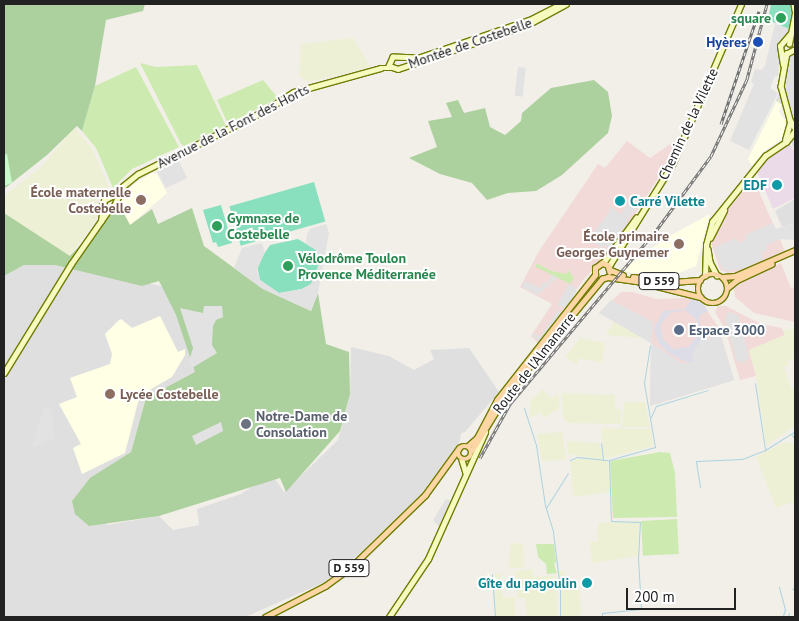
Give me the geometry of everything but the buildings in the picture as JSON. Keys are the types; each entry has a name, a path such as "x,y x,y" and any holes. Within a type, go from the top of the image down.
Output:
{"main road":[{"name":"Montée de Costebelle","path":"389,61 393,57 413,59 455,46 533,19 562,4"},
{"name":"Montée de Costebelle","path":"391,68 400,67 527,25 566,4"},
{"name":"Chemin de la Vilette","path":"603,263 640,213 673,163 741,4"},
{"path":"705,276 710,226 765,156 780,145 793,130 781,86 786,53 791,45 790,34 795,11 794,4"},
{"path":"786,53 780,46 791,45"},
{"path":"399,58 400,67"},
{"path":"389,61 391,68"},
{"name":"Avenue de la Font des Horts","path":"381,68 389,61"},
{"name":"Avenue de la Font des Horts","path":"111,198 138,174 266,110 294,92 381,68 391,68"},
{"name":"Avenue de la Font des Horts","path":"116,203 121,191"},
{"path":"732,196 714,226 708,246 710,262 719,276 727,288 726,296 716,303 708,303 700,297 698,288 700,280 705,276 719,276 735,276 795,252"},
{"path":"4,373 100,222 108,211 114,209 116,203 111,198 104,200 100,222"},
{"path":"102,206 108,211"},
{"name":"Chemin de la Vilette","path":"610,268 640,213"},
{"path":"727,288 737,280 795,252"},
{"path":"603,263 610,268 608,277 602,279 595,275 596,266 603,263"},
{"name":"D 559","path":"610,268 619,275 660,281 700,280"},
{"name":"Route de l'Almanarre","path":"470,448 497,400 595,275"},
{"name":"D 559","path":"608,277 662,286 700,297"},
{"name":"Route de l'Almanarre","path":"470,448 486,428 506,394 602,279"},
{"path":"389,617 428,559 486,428"},
{"path":"466,476 459,448 470,448 468,470"},
{"name":"D 559","path":"265,617 343,574 425,494 459,448"},
{"path":"461,459 469,458"},
{"name":"D 559","path":"445,466 461,459"}],"shaded area":[{"path":"795,22 795,121 776,101 783,83"},
{"path":"775,24 789,29 786,39 781,42 778,76 775,76 770,88 778,93 749,150 730,141 754,84 751,82 755,69 761,70 765,66"},
{"path":"353,38 371,67 308,82 299,76 301,44"},
{"path":"518,67 526,68 522,97 514,96"},
{"path":"777,101 782,105 779,112 785,120 784,137 763,152 752,166 748,159"},
{"path":"795,121 795,151 791,142"},
{"path":"74,128 92,148 109,187 97,199 98,217 70,256 4,213 4,196 40,168"},
{"path":"679,138 661,174 610,252 583,280 539,344 531,336 552,304 520,287 539,251 598,164 605,168 627,141 650,158"},
{"path":"789,142 795,153 795,198 773,209 757,172 769,157"},
{"path":"179,161 187,178 165,188 157,171"},
{"name":"École maternelle Costebelle","path":"152,173 157,174 167,193 130,225 119,204 134,184"},
{"path":"753,178 785,251 743,271 728,273 720,270 711,242 715,227"},
{"path":"633,199 640,205 628,218 621,213"},
{"path":"795,199 795,223 782,227 775,211"},
{"path":"609,206 627,218 628,223 609,248 604,245 602,248 589,239 610,211"},
{"name":"École primaire Georges Guynemer","path":"710,214 696,266 666,278 621,271 666,238"},
{"path":"773,223 776,229 795,223 795,240 780,239 767,245 767,250 761,253 763,259 744,268 728,271 722,269 714,248 736,238 739,243 746,240 745,235"},
{"path":"326,224 329,233 318,293 311,311 263,289 234,268 242,248 262,243 265,252 257,270 260,280 279,293 302,289 311,284 320,261 316,250 306,244 307,234 310,229"},
{"path":"781,263 791,288 795,287 795,322 754,313 735,297 734,289 745,280"},
{"path":"24,265 55,265 166,287 230,354 146,398 131,452 103,471 107,525 159,516 173,530 199,525 197,509 241,494 266,477 273,476 284,492 338,440 350,394 351,347 389,356 414,370 434,359 430,350 469,348 499,392 465,432 461,433 460,441 421,494 361,552 325,582 245,617 4,617 4,276"},
{"path":"552,275 557,278 538,295 522,287 525,281 540,288 543,282 547,284"},
{"path":"569,284 576,288 576,292 567,306 557,306"},
{"path":"621,292 633,292 656,299 689,298 702,303 719,328 734,380 650,406 651,343 599,313"},
{"path":"692,298 702,302 708,311 699,316 702,340 692,353 693,362 686,362 667,352 658,342 654,329 663,311 685,309","holes":["685,310 697,320 697,336 688,347 673,349 663,339 660,325 670,313"]},
{"path":"611,300 653,322 651,343 599,313"},
{"path":"204,306 222,306 223,317 216,320 213,326 212,345 217,353 192,368 189,361 193,348 180,308 203,313"},
{"path":"718,306 726,306 761,324 782,328 785,335 749,350 756,376 740,380 725,329 715,312"},
{"path":"558,310 562,314 539,341 532,336 533,333 540,337"},
{"path":"728,312 738,315 749,358 742,364 741,361 737,362 725,320"},
{"name":"Lycée Costebelle","path":"160,316 178,352 185,349 185,355 172,377 146,392 138,402 125,453 82,474 73,448 81,444 59,404 77,397 70,378 110,364 112,354 105,334 118,321 121,319 132,328"},
{"path":"614,322 642,338 606,335"},
{"path":"795,329 795,358 787,361 789,365 784,367 791,389 795,388 795,426 766,446 756,376 749,350 785,335 783,330"},
{"path":"720,334 734,380 650,406 651,343 683,364 693,362 692,353 702,340"},
{"path":"580,338 605,343 601,363 579,358 577,365 565,357"},
{"path":"543,389 551,399 558,393 560,408 544,418 540,412 530,418 530,401"},
{"path":"561,393 615,395 615,409 621,410 621,424 568,423 564,420"},
{"path":"624,402 645,402 650,427 622,427"},
{"path":"44,407 49,407 52,413 55,438 32,448"},
{"path":"221,422 223,431 196,445 192,436"},
{"path":"601,428 651,429 653,446 604,459"},
{"path":"562,432 566,460 542,461 537,434"},
{"path":"567,441 600,443 602,460 568,454"},
{"path":"784,442 795,444 795,509 792,502 776,508 756,457"},
{"path":"578,458 608,461 610,492 573,497 570,463"},
{"path":"446,499 451,501 439,527 433,520"},
{"path":"639,521 639,556 592,563 590,542 597,542 598,523"},
{"path":"511,543 523,544 524,567 508,569"},
{"path":"532,569 534,577 556,575 558,617 527,617 525,598 514,599 516,617 496,617 493,577 496,574","holes":["515,572 518,597 503,598 501,574"]},
{"path":"564,570 566,588 579,587 581,615 560,617 559,571"}],"green space":[{"path":"4,4 145,4 143,11 106,20 95,86 82,131 77,126 47,155 4,189"},
{"name":"square","path":"771,4 790,4 794,8 789,29 768,20"},
{"path":"140,63 156,67 197,65 226,126 184,146 181,144"},
{"path":"136,67 179,147 132,169 113,188 96,148 82,131 95,86"},
{"path":"263,80 278,98 228,124 217,100"},
{"path":"594,80 608,92 612,116 608,133 562,175 536,191 508,193 487,200 472,183 440,174 409,158 437,147 428,121 452,117 446,103 458,100 464,113 485,108 490,127 505,135 521,121 522,113 551,88"},
{"path":"7,154 12,183 4,186 4,155"},
{"path":"314,182 325,221 241,246 229,206"},
{"path":"119,204 130,225 152,209 158,224 192,208 204,246 263,289 311,311 318,293 326,344 349,352 350,394 340,431 286,492 280,478 159,516 89,526 75,514 72,501 90,478 131,452 146,398 195,372 176,315 159,281 142,286 55,265 24,265 4,276 4,213 70,256"},
{"name":"Gymnase de Costebelle","path":"221,205 232,243 218,247 216,242 213,243 203,210"},
{"name":"Vélodrôme Toulon Provence Méditerranée","path":"298,239 316,250 320,261 318,272 311,284 302,289 279,293 260,280 257,265 270,245"},
{"path":"536,263 551,271 567,274 568,270 574,278 570,284 536,267"},
{"path":"660,452 670,453 675,473 677,517 613,518 610,461"},
{"path":"677,519 679,554 643,556 641,521"},
{"path":"536,544 554,544 556,562 554,564 557,573 547,574 546,564 538,557"}],"waterway":[{"path":"602,617 602,613 641,609 638,559 640,522 611,521 609,460 655,447 644,383 650,345"},
{"path":"755,383 765,449"},
{"path":"651,417 656,406 708,390"},
{"path":"524,408 536,445 545,505 553,532 560,589 560,617"},
{"path":"700,487 696,461 742,459 765,450 795,431"},
{"path":"791,434 795,439"},
{"path":"601,443 603,460"},
{"path":"570,460 577,457 608,460"},
{"path":"546,508 568,473"},
{"path":"492,574 495,617"},
{"path":"779,587 785,609 783,616"},
{"path":"788,617 789,613"}],"railway":[{"path":"480,458 510,404 655,232 711,156 747,79 767,4"},
{"path":"721,124 759,11"}],"place":[{"name":"square","path":"781,18"},
{"name":"Hyères","path":"758,42"},
{"name":"EDF","path":"777,185"},
{"name":"École maternelle Costebelle","path":"141,200"},
{"name":"Carré Vilette","path":"620,201"},
{"name":"Gymnase de Costebelle","path":"217,226"},
{"name":"École primaire Georges Guynemer","path":"679,244"},
{"name":"Vélodrôme Toulon Provence Méditerranée","path":"288,266"},
{"name":"Espace 3000","path":"679,330"},
{"name":"Lycée Costebelle","path":"110,394"},
{"name":"Notre-Dame de Consolation","path":"246,424"},
{"name":"Gîte du pagoulin","path":"587,583"}]}
